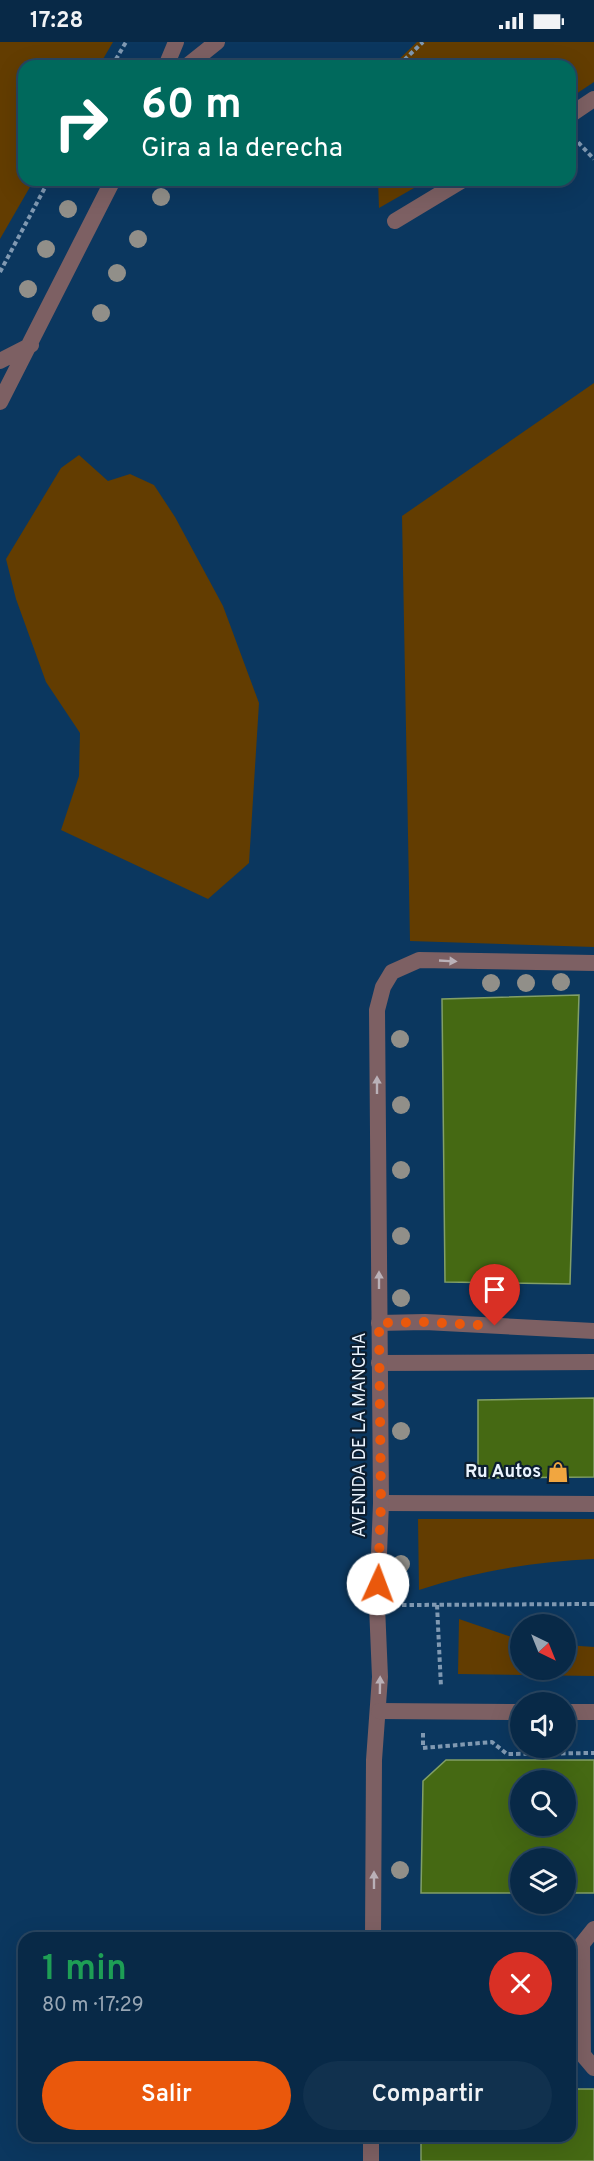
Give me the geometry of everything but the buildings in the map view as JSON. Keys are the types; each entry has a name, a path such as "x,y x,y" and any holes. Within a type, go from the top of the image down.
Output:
{"street":[{"path":"168,60 176,42"},
{"path":"194,60 217,42"},
{"path":"576,111 594,99"},
{"path":"0,402 32,344 110,186"},
{"path":"395,221 453,186"},
{"path":"0,361 32,344"},
{"name":"AVENIDA DE LA MANCHA","path":"373,1932 374,1760 379,1711 377,1606 381,1503 377,1010 383,987 392,972 419,960 594,963"},
{"path":"379,1323 425,1322 594,1331"},
{"path":"380,1363 594,1362"},
{"path":"381,1503 594,1504"},
{"path":"379,1711 510,1712"},
{"path":"576,1712 594,1712"},
{"path":"594,1929 582,1944 583,2055 594,2068"},
{"path":"371,2142 371,2161"}],"path":[{"path":"116,60 126,42"},
{"path":"403,60 423,42"},
{"path":"576,141 594,159"},
{"path":"0,272 46,186"},
{"path":"377,1606 594,1604"},
{"path":"437,1605 442,1712"},
{"path":"424,1712 423,1748 492,1743 507,1754 594,1753"}],"shaded area":[{"path":"0,42 113,42 102,60 18,60 18,186 31,186 0,239"},
{"path":"417,42 594,42 594,82 576,94 576,60 398,60"},
{"path":"378,186 418,186 379,208"},
{"path":"594,383 594,947 410,941 402,516"},
{"path":"79,455 108,481 130,474 154,485 175,517 223,606 259,703 249,863 208,899 61,830 79,776 80,733 46,682 16,599 6,559 61,468"},
{"path":"418,1519 594,1519 594,1559 505,1568 419,1590"},
{"path":"459,1619 510,1637 510,1675 458,1674"},
{"path":"576,1646 594,1647 594,1676 576,1676"}],"place":[{"name":"Ru Autos","path":"558,1472"}],"route":[{"path":"378,1584 381,1503 379,1323 425,1322 495,1326"}]}
